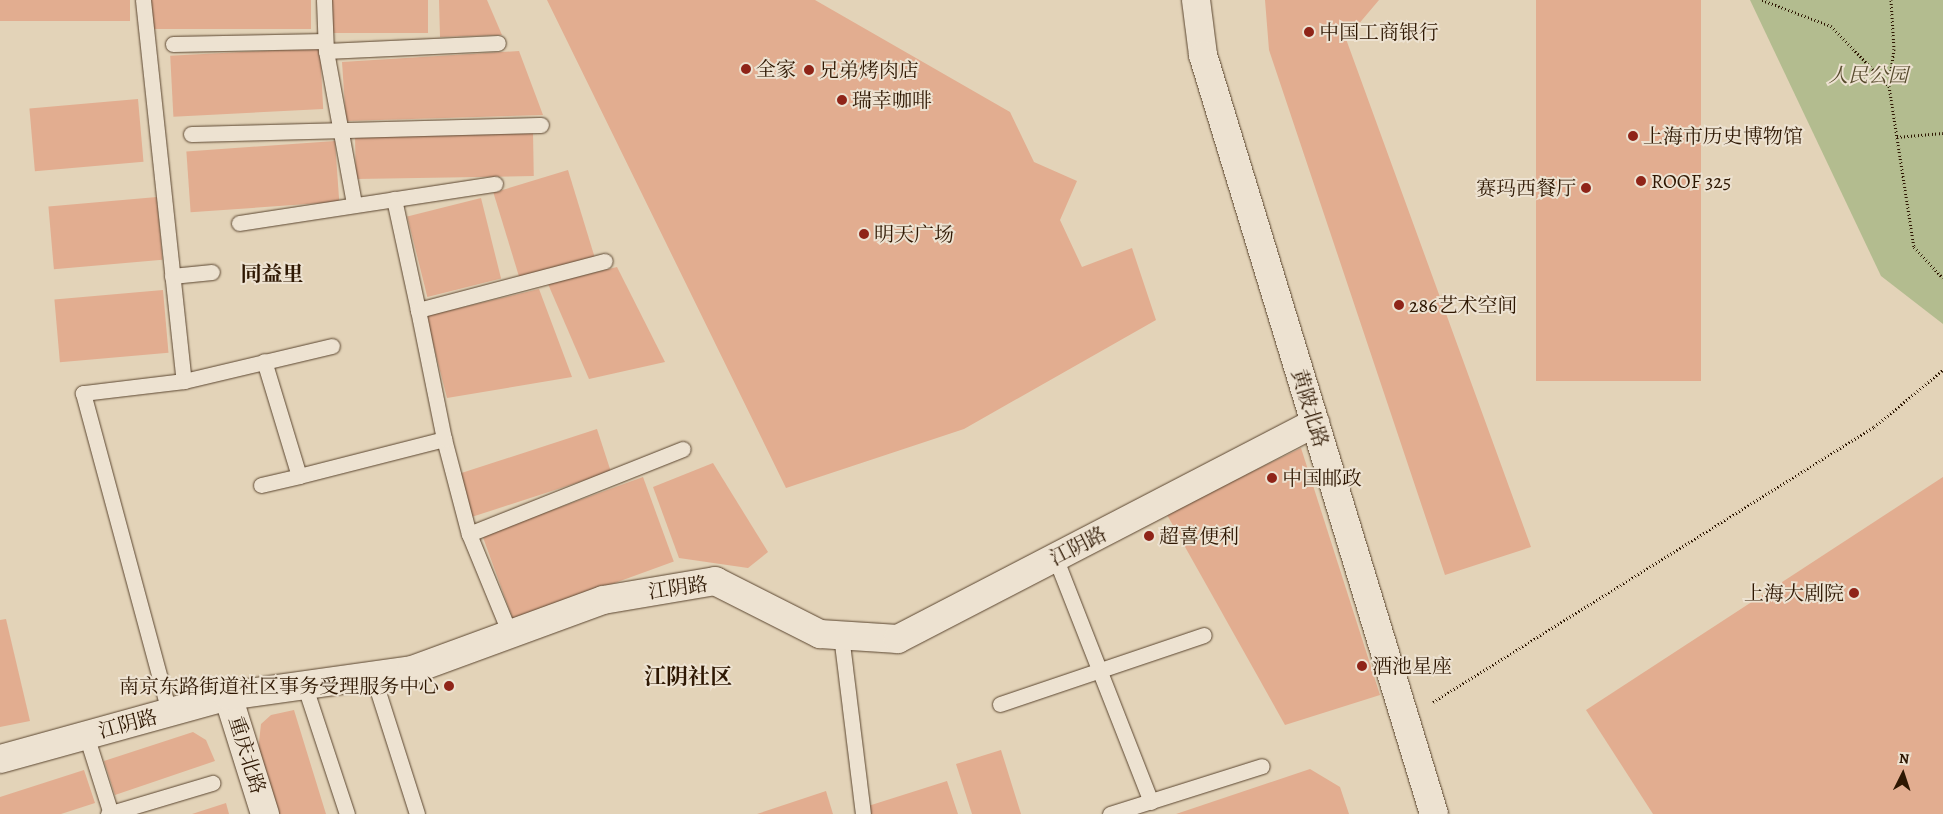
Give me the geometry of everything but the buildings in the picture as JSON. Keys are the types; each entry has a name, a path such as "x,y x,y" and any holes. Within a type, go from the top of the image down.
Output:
{"street":[{"name":"黄陂北路","path":"1196,0 1203,55 1434,814"},
{"name":"江阴路","path":"0,759 228,696 304,684 357,672 412,670 603,600 715,582 820,634 898,639 1315,423"},
{"name":"重庆北路","path":"228,696 265,814"}],"lane":[{"path":"143,0 184,381"},
{"path":"324,0 326,46 338,130 354,204"},
{"path":"173,44 326,46 498,43"},
{"path":"191,134 541,125"},
{"path":"239,223 495,184"},
{"path":"394,199 444,439 469,534 510,634"},
{"path":"418,310 605,261"},
{"path":"172,276 212,272"},
{"path":"169,712 83,393 184,381 332,346"},
{"path":"264,362 299,476"},
{"path":"261,485 444,439"},
{"path":"469,534 683,449"},
{"path":"1056,557 1151,802"},
{"path":"841,635 863,814"},
{"path":"1000,704 1100,672 1204,635"},
{"path":"357,672 417,814"},
{"path":"304,684 347,814"},
{"path":"86,735 110,814 212,783"},
{"path":"1110,814 1262,766"}],"path":[{"path":"1762,0 1831,26 1889,86"},
{"path":"1891,0 1894,49 1889,86 1914,247 1943,278"},
{"path":"1897,137 1943,133"},
{"path":"1405,719 1874,427 1943,370"}],"green space":[{"name":"人民公园","path":"1750,0 1943,0 1943,324 1881,276"}],"place":[{"name":"中国工商银行","path":"1309,32"},
{"name":"全家","path":"746,69"},
{"name":"兄弟烤肉店","path":"809,70"},
{"name":"瑞幸咖啡","path":"842,100"},
{"name":"上海市历史博物馆","path":"1633,136"},
{"name":"ROOF 325","path":"1641,181"},
{"name":"赛玛西餐厅","path":"1586,188"},
{"name":"明天广场","path":"864,234"},
{"name":"286艺术空间","path":"1399,305"},
{"name":"中国邮政","path":"1272,478"},
{"name":"超喜便利","path":"1149,536"},
{"name":"上海大剧院","path":"1854,593"},
{"name":"酒池星座","path":"1362,666"},
{"name":"南京东路街道社区事务受理服务中心","path":"449,686"}],"district":[{"name":"同益里","path":"272,274"},
{"name":"江阴社区","path":"688,678"}]}
